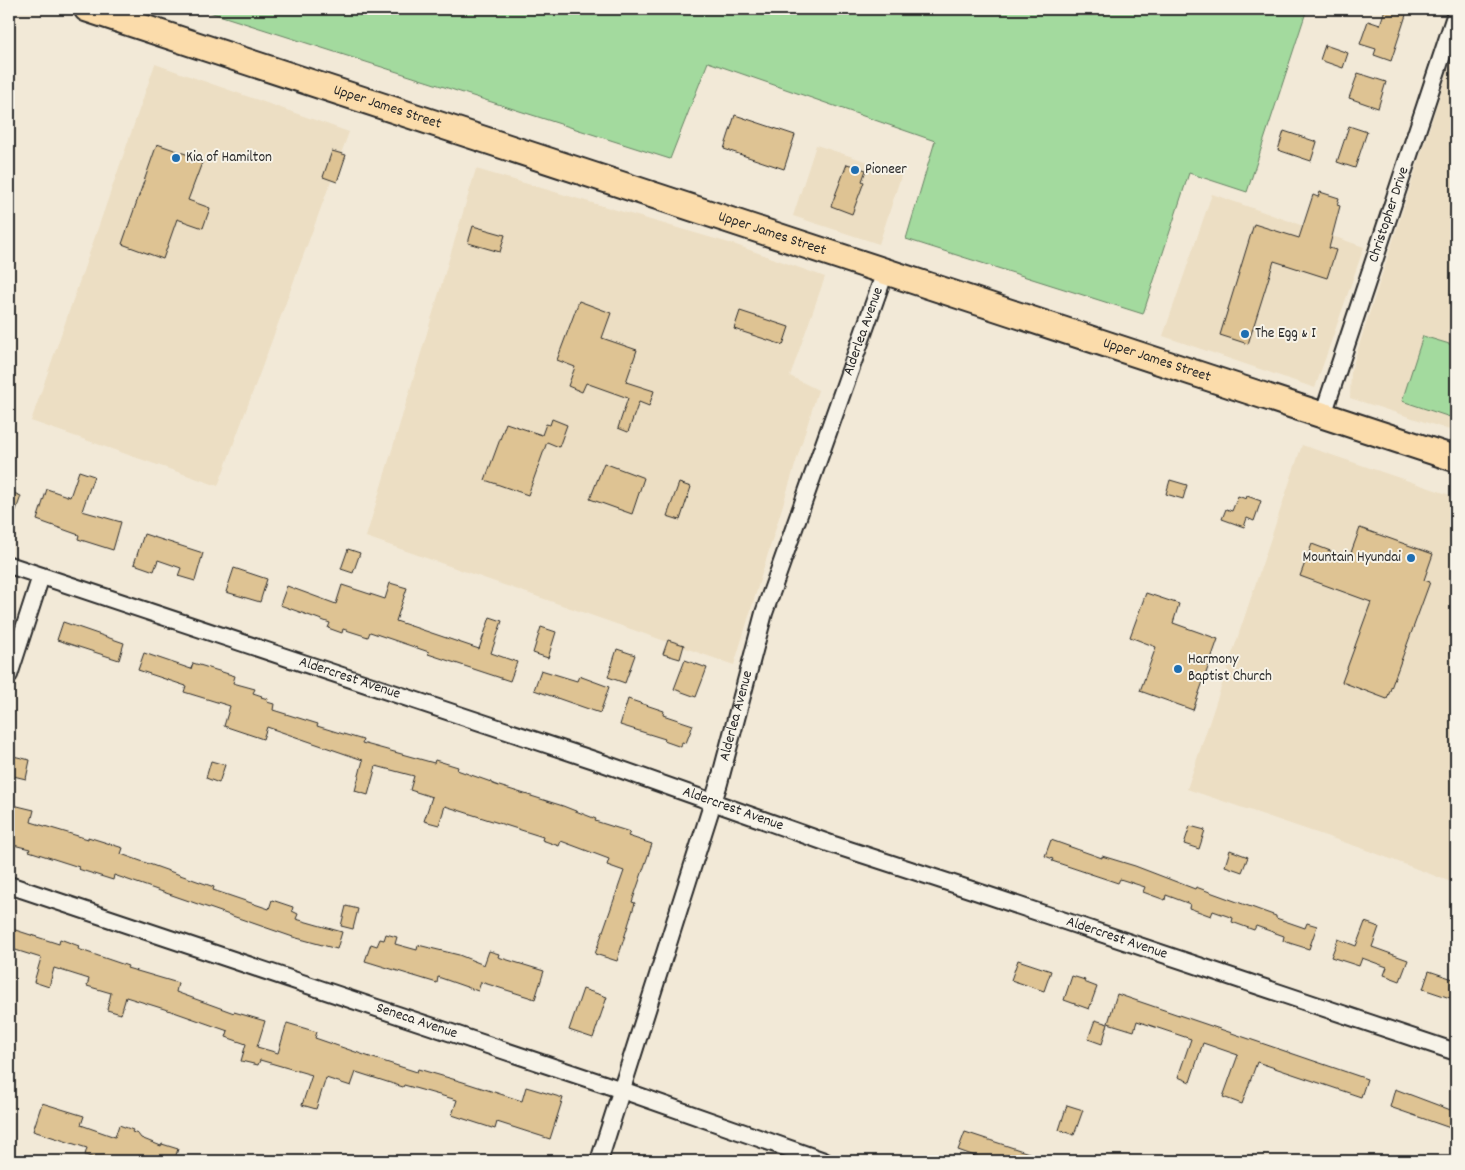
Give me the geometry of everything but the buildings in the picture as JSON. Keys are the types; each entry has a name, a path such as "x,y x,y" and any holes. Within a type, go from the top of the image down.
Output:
{"main road":[{"name":"Upper James Street","path":"87,9 1456,459"}],"street":[{"name":"Christopher Drive","path":"1323,415 1456,13"},
{"name":"Alderlea Avenue","path":"599,1161 719,783 764,614 885,272"},
{"name":"Aldercrest Avenue","path":"9,565 594,760 831,844 1456,1052"},
{"path":"9,675 41,576"},
{"name":"Seneca Avenue","path":"9,885 622,1090 824,1161"}],"shaded area":[{"path":"1453,55 1456,56 1456,432 1350,398 1351,370"},
{"path":"155,64 349,132 218,486 31,421"},
{"path":"816,145 902,173 879,244 793,216"},
{"path":"476,169 736,245 825,277 790,376 818,390 734,665 366,537"},
{"path":"1212,194 1364,247 1315,388 1163,336"},
{"path":"1302,445 1456,497 1456,868 1451,882 1367,850 1187,789"}],"green space":[{"path":"200,9 1307,9 1247,192 1189,173 1143,314 906,239 935,141 708,62 670,159"},
{"path":"1423,336 1456,346 1456,419 1402,401"}],"place":[{"name":"Kia of Hamilton","path":"176,158"},
{"name":"Pioneer","path":"855,170"},
{"name":"The Egg & I","path":"1245,334"},
{"name":"Mountain Hyundai","path":"1411,558"},
{"name":"Harmony Baptist Church","path":"1178,669"}]}
